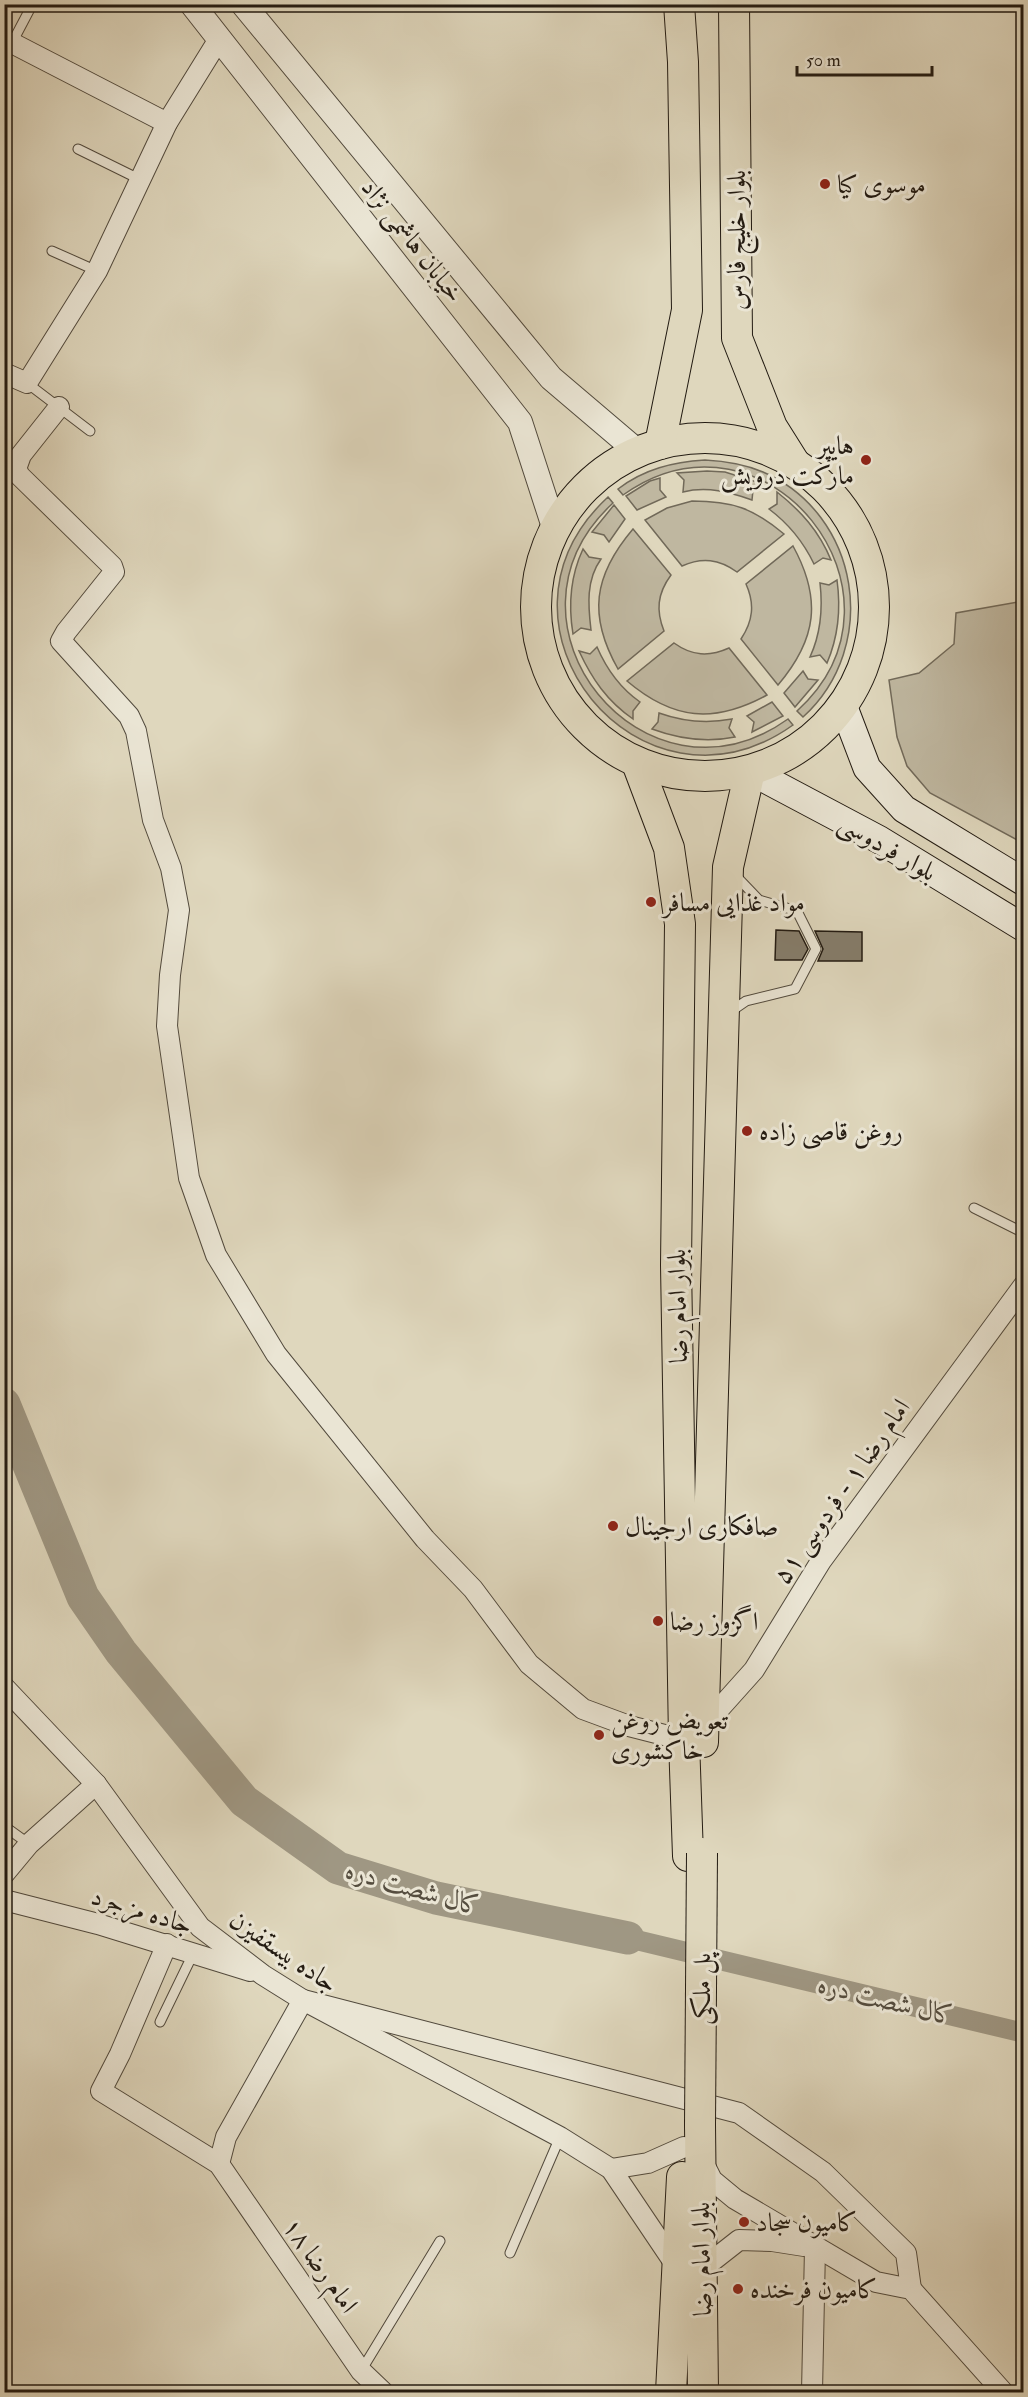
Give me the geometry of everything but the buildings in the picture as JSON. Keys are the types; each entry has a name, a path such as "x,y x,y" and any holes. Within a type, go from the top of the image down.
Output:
{"main road":[{"name":"بلوار خلیج فارس","path":"649,448 687,309 683,62 679,4"},
{"name":"بلوار خلیج فارس","path":"734,4 737,338 772,427 794,462"},
{"path":"683,439 729,439 763,448 794,462 821,484 844,510 861,540 871,573 874,596 871,642 856,685 829,723 812,739 793,752 750,771 728,775 682,776 638,763 617,752 581,723 555,686 546,664 536,619 537,596 540,573 555,530 582,492 599,476 649,448 683,439"},
{"name":"بلوار فردوسی","path":"843,705 867,768 904,809 1023,882"},
{"name":"بلوار امام رضا","path":"638,763 669,848 680,924 676,1265 694,1734 695,1854"},
{"name":"بلوار امام رضا","path":"694,1734 716,1265 728,867 750,771"},
{"name":"بلوار فردوسی","path":"750,771 880,840 1023,928"},
{"path":"676,1265 716,1265"},
{"name":"پل ملکی","path":"692,2139 695,1854"},
{"name":"بلوار امام رضا","path":"671,2392 689,2268 692,2139"},
{"name":"بلوار امام رضا","path":"689,2268 703,2392"}],"street":[{"name":"خیابان هاشمی نژاد","path":"192,4 520,422 555,530"},
{"name":"خیابان هاشمی نژاد","path":"243,4 551,378 649,448"},
{"path":"4,373 27,382 97,271 167,123 219,39"},
{"path":"12,43 167,123"},
{"path":"59,407 21,455 16,469 20,476 112,566 114,572 61,641 129,716 136,731 153,820 171,868 179,910 170,975 167,1026 189,1178 216,1255 276,1354 425,1539 473,1589 529,1664 583,1709 629,1726 694,1734"},
{"name":"امام رضا ۱ - فردوسی ۵۱","path":"694,1734 754,1670 821,1561 1023,1285"},
{"name":"جاده بیسقفیزن","path":"7,1696 96,1784 200,1927 263,1975 303,2000 560,2137 611,2169"},
{"path":"4,1874 29,1844 96,1784"},
{"name":"جاده مزجرد","path":"4,1900 98,1924 263,1975"},
{"path":"167,1944 120,2054 101,2091 219,2164 226,2137 303,2000 740,2113 823,2172 906,2253 911,2289 985,2370 1002,2392"},
{"path":"815,2248 772,2241 739,2240 689,2268 611,2169 648,2163 692,2139 712,2180 735,2199 876,2282 911,2289"},
{"name":"امام رضا ۱۸","path":"219,2164 361,2371 383,2392"},
{"path":"812,2392 815,2248"},
{"path":"985,2370 992,2392"}],"lane":[{"path":"12,43 32,5"},
{"path":"78,149 139,179"},
{"path":"52,251 97,271"},
{"path":"27,382 90,430"},
{"path":"723,1017 746,1001 795,989 816,949 797,911 759,900 728,867"},
{"path":"974,1208 1023,1233"},
{"path":"4,1826 29,1844"},
{"path":"160,2022 193,1954"},
{"path":"510,2253 560,2137"},
{"path":"361,2371 440,2241"}],"shaded area":[{"path":"705,460 734,463 756,469 796,492 821,518 839,549 849,584 850,619 843,655 828,688 803,717 797,711 832,664 844,614 836,564 812,521 775,488 729,469 677,470 623,495 618,489 638,476 659,468"},
{"path":"725,472 760,483 753,490 752,500 718,491 683,492 684,480 677,473"},
{"path":"660,478 660,490 666,497 637,510 626,496 650,481"},
{"path":"777,492 808,522 821,540 831,560 823,558 814,564 795,534 769,509 777,504"},
{"path":"608,497 613,503 577,551 565,602 574,651 598,694 636,727 682,745 734,744 788,719 793,725 736,751 681,753 631,734 592,700 566,654 557,602 570,548"},
{"path":"692,501 719,502 741,508 762,518 784,534 737,572 724,564 710,561 696,561 682,566 645,520 667,508"},
{"path":"614,505 625,519 609,542 604,535 592,532"},
{"path":"633,529 671,575 663,589 659,603 664,631 618,669 608,650 602,631 599,597 610,563"},
{"path":"793,546 808,584 811,618 808,635 801,651 778,685 741,639 748,626 752,605 746,584"},
{"path":"583,549 589,557 601,559 590,584 591,630 581,628 573,634 571,591 575,570"},
{"path":"837,580 838,622 827,663 820,655 810,657 817,639 820,621 820,583 829,585"},
{"path":"1024,601 1023,843 930,793 907,766 897,737 889,680 919,673 954,644 956,613"},
{"path":"674,643 687,651 701,654 729,648 767,695 729,711 694,714 661,704 627,681"},
{"path":"597,647 615,678 640,702 633,711 633,719 615,705 601,689 579,651 590,654"},
{"path":"803,671 808,679 818,680 795,707 784,693"},
{"path":"772,702 783,716 752,732 754,722 747,716"},
{"path":"659,713 695,721 732,719 729,728 735,737 703,740 682,738 652,729 658,722"}],"waterway":[{"name":"کال شصت دره","path":"4,1404 83,1597 121,1652 244,1801 338,1868 436,1898 628,1938"},
{"name":"کال شصت دره","path":"628,1938 1024,2033"}],"place":[{"name":"موسوی کیا","path":"825,184"},
{"name":"هایپر مارکت درویش","path":"866,460"},
{"name":"مواد غذایی مسافر","path":"651,902"},
{"name":"روغن قاصی زاده","path":"747,1131"},
{"name":"صافکاری ارجینال","path":"613,1526"},
{"name":"اگزوز رضا","path":"658,1621"},
{"name":"تعویض روغن خاکشوری","path":"599,1735"},
{"name":"کامیون سجاد","path":"744,2222"},
{"name":"کامیون فرخنده","path":"738,2289"}]}
